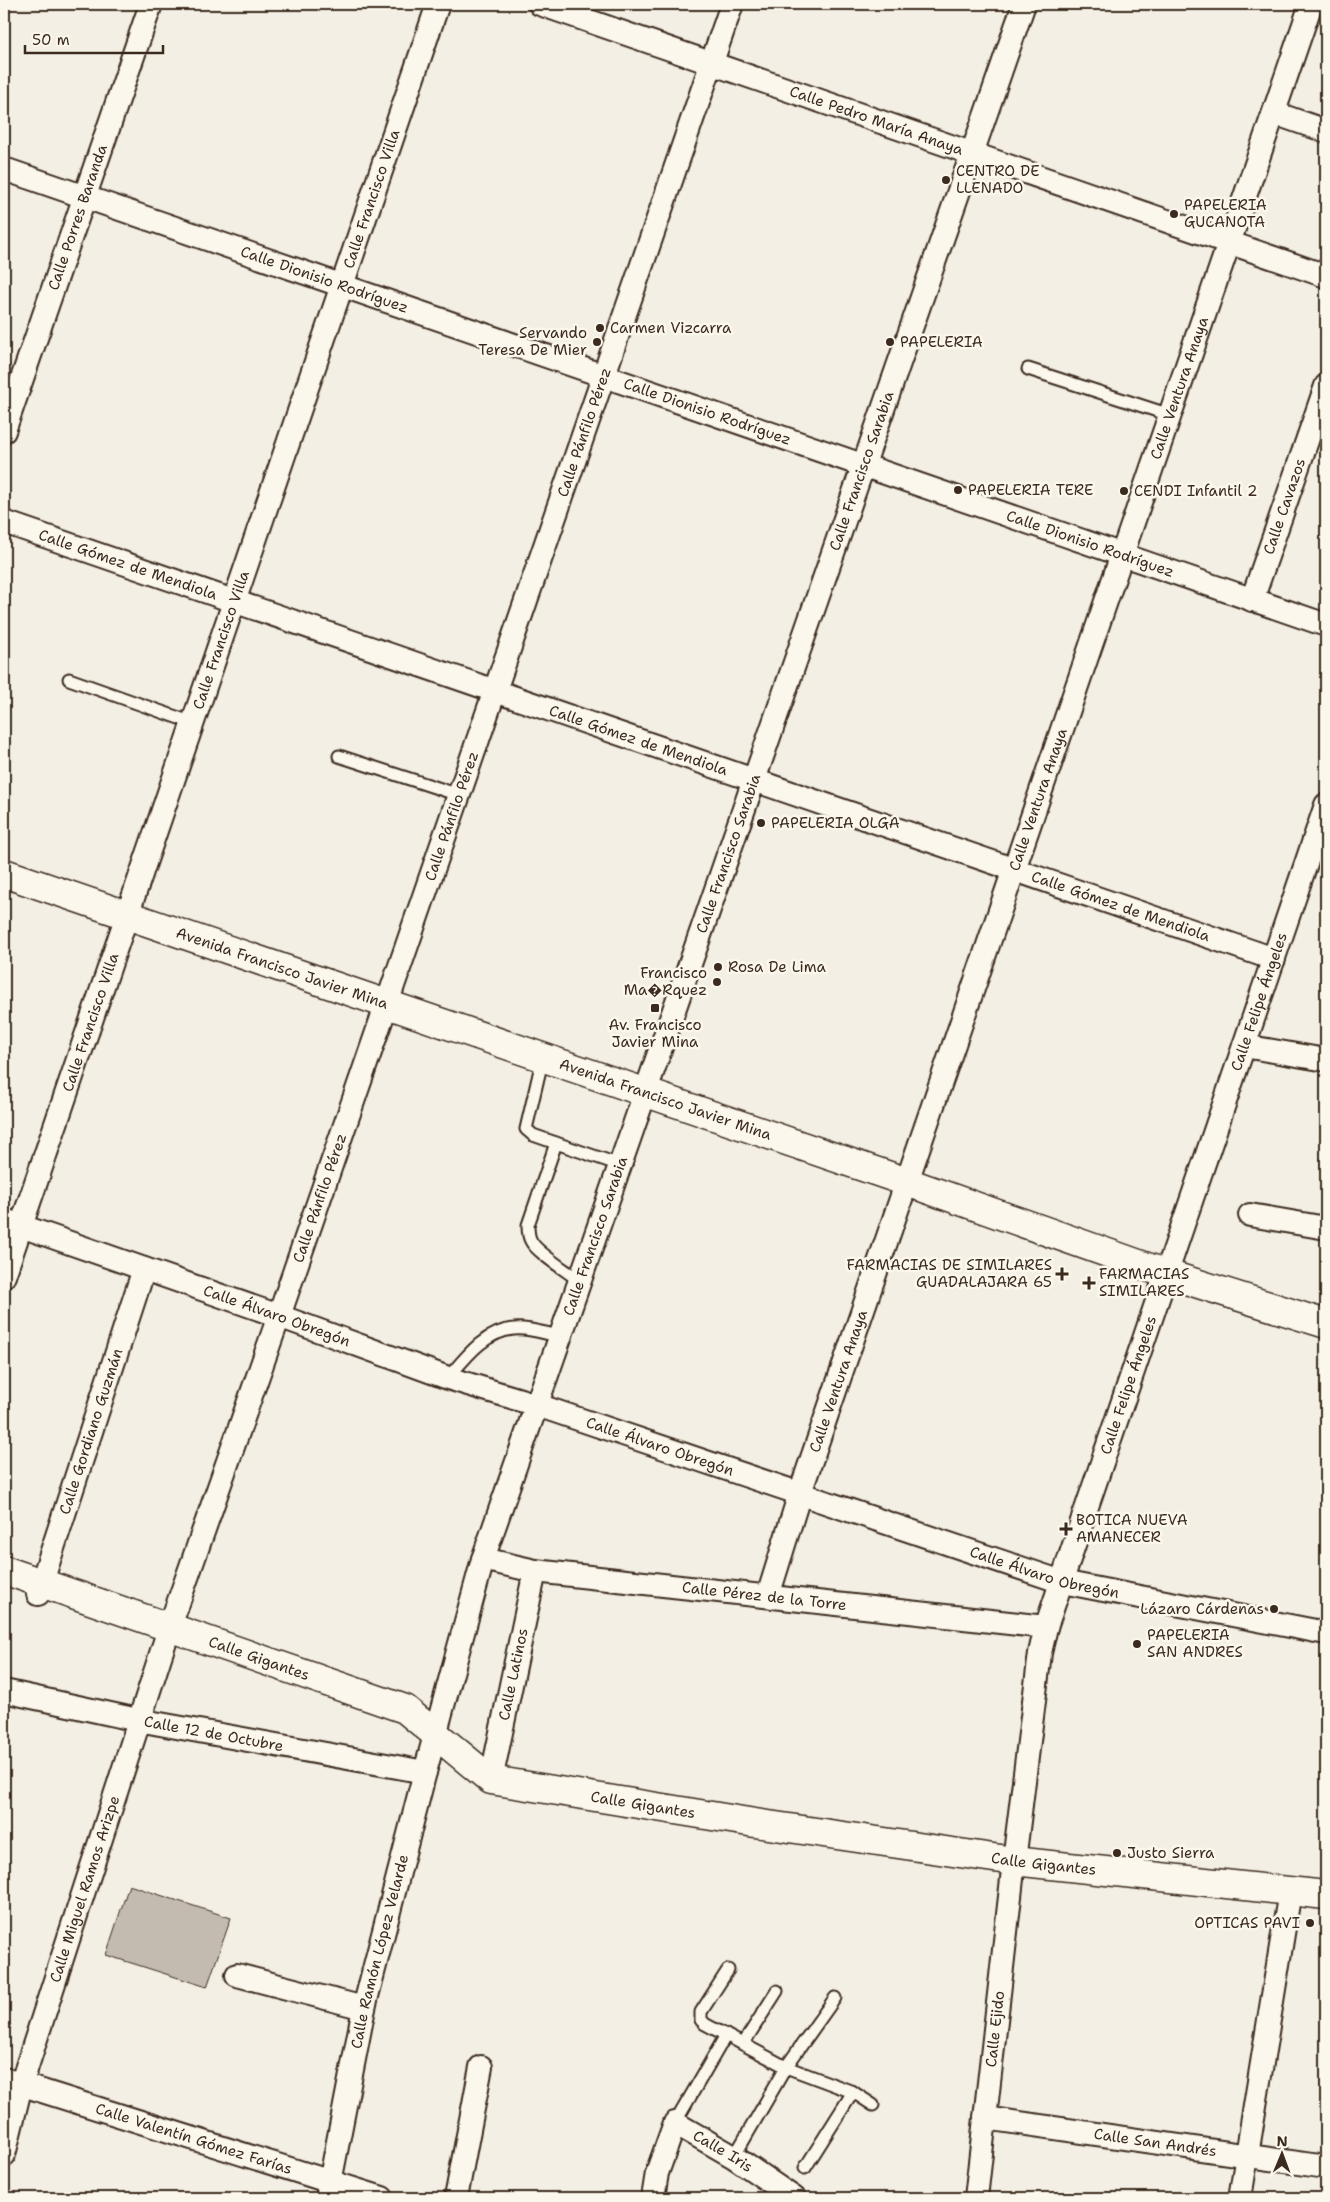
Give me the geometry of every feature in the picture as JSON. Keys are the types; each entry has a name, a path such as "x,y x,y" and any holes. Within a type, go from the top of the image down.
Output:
{"main road":[{"name":"Avenida Francisco Javier Mina","path":"4,873 646,1092 1167,1274 1326,1324"},
{"name":"Calle Gigantes","path":"4,1570 39,1588 170,1626 405,1709 436,1732 491,1780 754,1823 1014,1861 1326,1895"}],"street":[{"name":"Calle Porres Baranda","path":"4,431 150,4"},
{"name":"Calle Francisco Villa","path":"4,1276 13,1223 126,915 193,723 438,4"},
{"name":"Calle Pedro María Anaya","path":"540,4 1326,276"},
{"name":"Calle Pánfilo Pérez","path":"170,1626 279,1316 732,4"},
{"name":"Calle Francisco Sarabia","path":"443,1706 483,1559 560,1336 581,1282 1024,4"},
{"name":"Calle Ventura Anaya","path":"768,1596 800,1493 1312,4"},
{"path":"1274,113 1326,131"},
{"name":"Calle Dionisio Rodríguez","path":"4,169 1326,625"},
{"name":"Calle Cavazos","path":"1252,600 1326,386"},
{"name":"Calle Gómez de Mendiola","path":"4,522 1274,959"},
{"name":"Calle Felipe Ángeles","path":"1014,1861 1040,1653 1046,1626 1326,805"},
{"path":"1244,1046 1326,1060"},
{"path":"1250,1215 1326,1228"},
{"name":"Calle Álvaro Obregón","path":"13,1223 279,1316 448,1378 537,1405 1062,1582 1326,1633"},
{"name":"Calle Gordiano Guzmán","path":"39,1588 144,1269"},
{"name":"Calle Pérez de la Torre","path":"483,1559 535,1571 1046,1626"},
{"name":"Calle Latinos","path":"491,1780 535,1571"},
{"name":"Calle Miguel Ramos Arizpe","path":"4,2155 12,2082 170,1626"},
{"name":"Calle 12 de Octubre","path":"4,1690 138,1720 425,1772"},
{"name":"Calle Ramón López Velarde","path":"328,2190 364,2008 443,1706"},
{"name":"Calle Ejido","path":"976,2198 1014,1861"},
{"path":"1240,2198 1290,1891"},
{"path":"237,1974 364,2008"},
{"path":"456,2198 481,2067"},
{"name":"Calle Valentín Gómez Farías","path":"12,2082 328,2190 382,2198"},
{"name":"Calle San Andrés","path":"985,2118 1326,2167"},
{"path":"653,2198 657,2173 675,2124"},
{"name":"Calle Iris","path":"675,2124 734,2157 794,2198"}],"lane":[{"path":"1028,369 1170,415"},
{"path":"69,679 193,723"},
{"path":"339,756 459,795"},
{"path":"544,1057 526,1129 533,1134 556,1143 620,1165"},
{"path":"556,1143 528,1225 528,1232 530,1240 536,1248 581,1282"},
{"path":"448,1378 471,1351 496,1334 515,1328 560,1336"},
{"path":"728,1970 701,2016 705,2024 786,2067 853,2092 873,2105"},
{"path":"743,2044 777,1991"},
{"path":"734,2157 786,2067 835,1998"},
{"path":"675,2124 726,2034"},
{"path":"805,2168 853,2092"}],"building":[{"path":"129,1885 231,1918 207,1987 106,1955"}],"place":[{"name":"CENTRO DE LLENADO","path":"946,180"},
{"name":"PAPELERIA GUCANOTA","path":"1174,214"},
{"name":"Carmen Vizcarra","path":"600,328"},
{"name":"Servando Teresa De Mier","path":"597,342"},
{"name":"PAPELERIA","path":"890,342"},
{"name":"PAPELERIA TERE","path":"958,490"},
{"name":"CENDI Infantil 2","path":"1124,491"},
{"name":"PAPELERIA OLGA","path":"761,823"},
{"name":"Rosa De Lima","path":"718,967"},
{"name":"Francisco Ma�Rquez","path":"717,982"},
{"name":"Av. Francisco Javier Mina","path":"655,1008"},
{"name":"FARMACIAS DE SIMILARES GUADALAJARA 65","path":"1062,1274"},
{"name":"FARMACIAS SIMILARES","path":"1089,1283"},
{"name":"BOTICA NUEVA AMANECER","path":"1066,1529"},
{"name":"Lázaro Cárdenas","path":"1274,1609"},
{"name":"PAPELERIA SAN ANDRES","path":"1137,1644"},
{"name":"Justo Sierra","path":"1117,1853"},
{"name":"OPTICAS PAVI","path":"1310,1923"}]}
